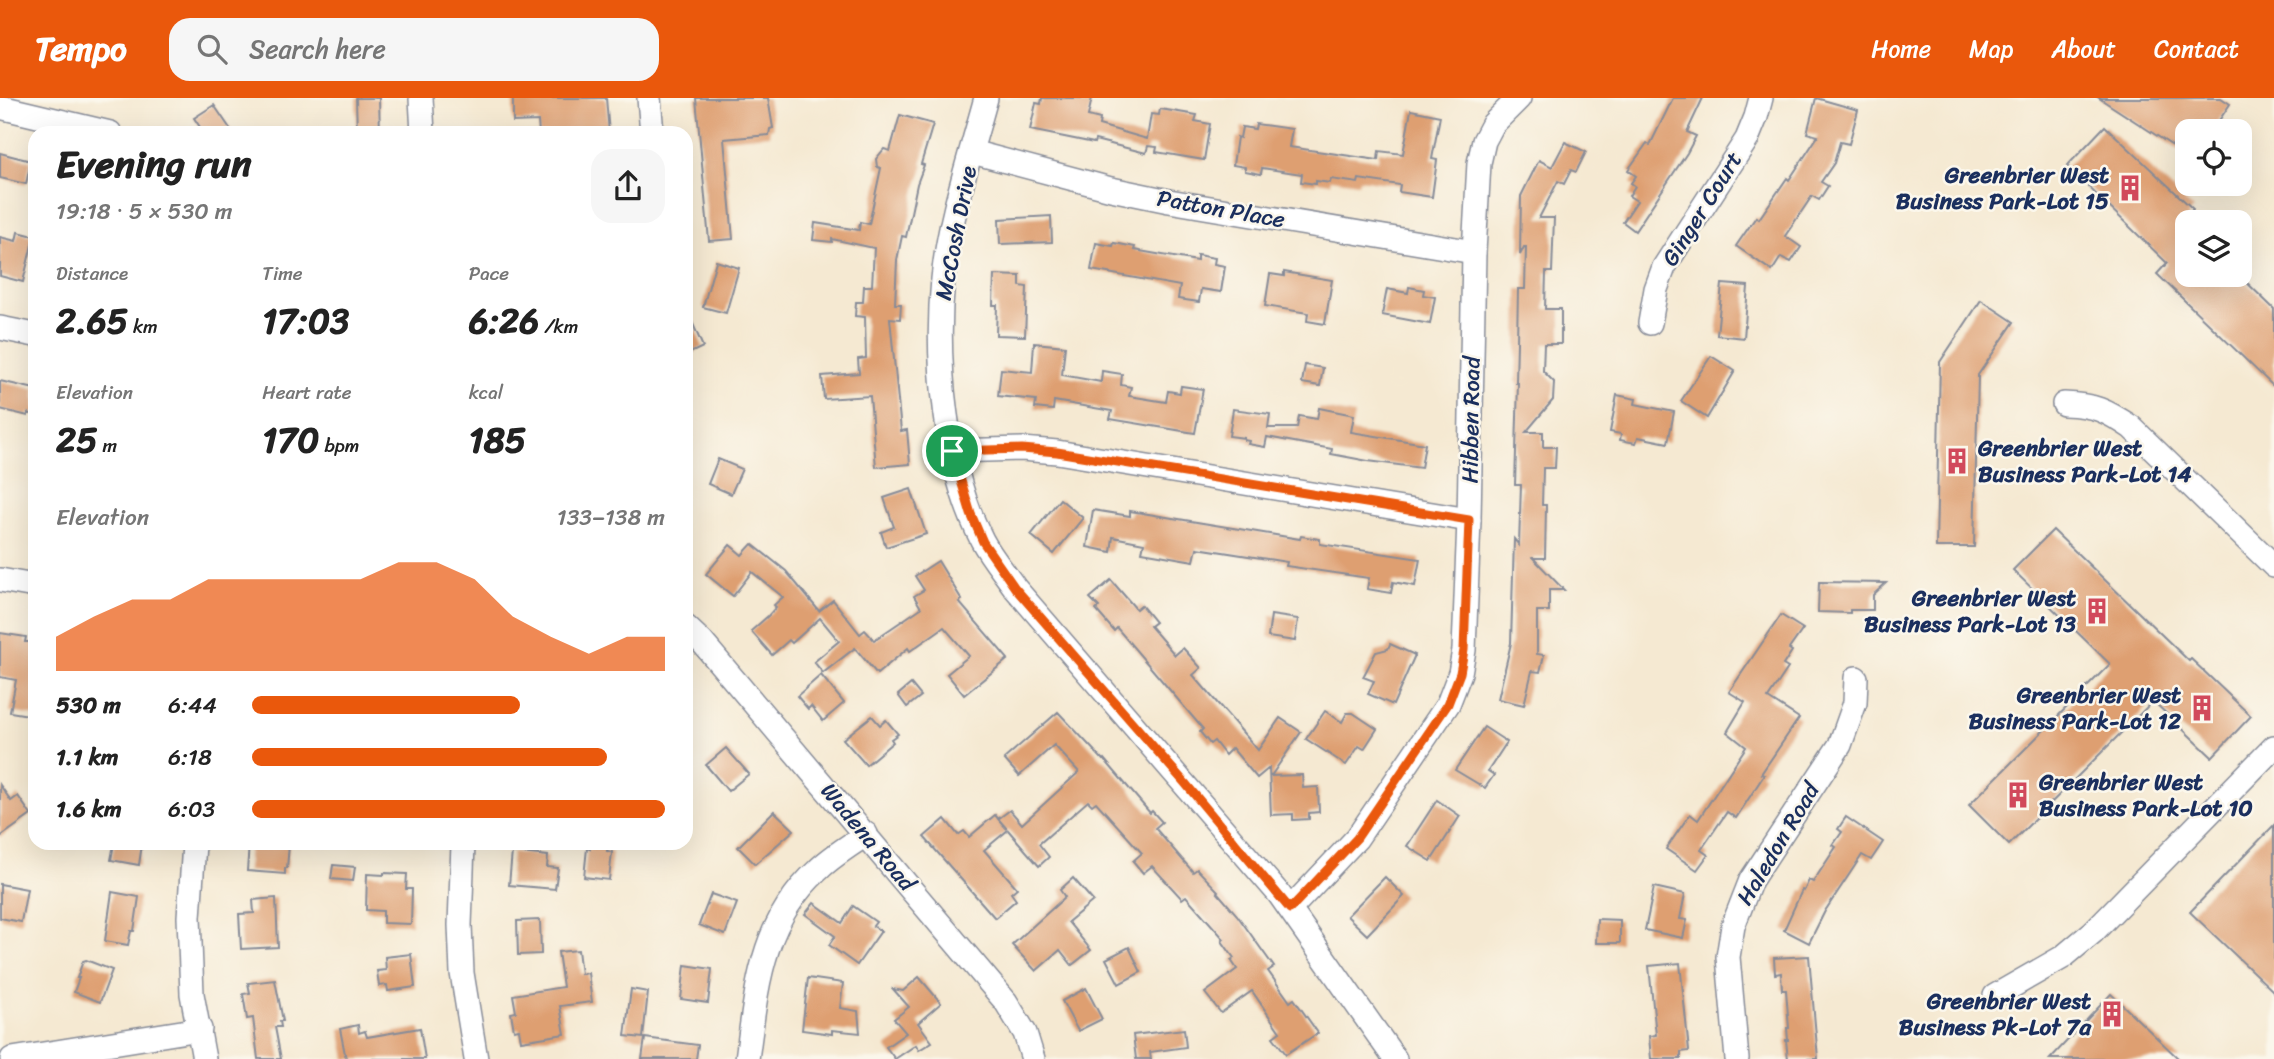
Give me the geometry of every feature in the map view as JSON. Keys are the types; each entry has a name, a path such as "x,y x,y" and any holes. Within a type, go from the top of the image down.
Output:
{"street":[{"path":"421,98 422,126"},
{"path":"649,98 651,126"},
{"name":"McCosh Drive","path":"986,98 951,231 940,315 945,402 952,451 971,514 983,542 1015,588 1185,783 1290,909 1395,1059"},
{"name":"Hibben Road","path":"1290,909 1357,838 1448,704 1460,673 1464,650 1469,520 1474,252 1479,163 1484,141 1493,124 1518,98"},
{"name":"Ginger Court","path":"1650,323 1656,289 1664,267 1747,139 1761,98"},
{"path":"0,107 80,126"},
{"name":"Patton Place","path":"972,152 1111,189 1169,201 1474,252"},
{"path":"0,328 28,334"},
{"path":"2064,404 2085,404 2105,411 2131,427 2274,566"},
{"path":"952,451 1022,449 1057,452 1469,520"},
{"path":"0,580 28,585"},
{"name":"Wadena Road","path":"693,634 1006,1002 1025,1033 1033,1059"},
{"name":"Haledon Road","path":"1737,1059 1728,957 1732,926 1751,880 1840,745 1855,703 1856,678"},
{"path":"1996,996 2063,957 2093,932 2274,747"},
{"path":"747,1059 760,969 766,947 800,888 818,869 866,834"},
{"path":"194,850 189,917 192,994 204,1059"},
{"path":"463,850 460,925 462,973 476,1059"},
{"path":"12,1059 200,1029"}],"building":[{"path":"356,98 379,98 380,126 357,126"},
{"path":"513,98 606,98 608,126 538,126 538,121 513,122"},
{"path":"696,98 768,98 773,128 770,129 769,135 724,139 733,239 709,241"},
{"path":"1042,98 1092,98 1088,116 1100,119 1099,125 1147,139 1151,114 1159,115 1160,109 1197,115 1195,121 1210,124 1204,160 1156,152 1157,147 1148,146 1146,153 1095,140 1094,143 1030,130 1036,103 1041,104"},
{"path":"1673,98 1703,98 1687,132 1696,136 1635,231 1623,222 1637,201 1629,196 1635,186 1631,183 1636,176 1628,170 1647,143 1650,145"},
{"path":"1816,98 1858,110 1849,144 1840,142 1834,163 1821,182 1828,186 1819,200 1812,196 1785,236 1801,247 1791,262 1781,257 1772,271 1736,246 1756,217 1759,219 1787,178 1789,180 1818,136 1807,133"},
{"path":"2099,98 2221,98 2230,104 2220,119 2175,119 2175,148"},
{"path":"214,105 228,126 199,126 194,118"},
{"path":"1411,110 1440,116 1432,159 1437,160 1432,197 1399,192 1400,185 1359,179 1358,183 1331,179 1330,183 1316,181 1316,184 1301,182 1302,174 1262,168 1261,174 1233,165 1237,137 1240,138 1242,127 1255,129 1256,124 1292,129 1289,147 1378,160 1379,151 1403,154"},
{"path":"900,115 933,124 921,164 924,165 917,184 906,237 902,236 897,260 895,304 901,304 900,319 890,318 901,431 907,430 910,464 876,467 870,396 824,399 822,376 859,373 858,359 866,358 865,317 855,316 856,302 863,302 864,286 872,286 874,248 832,239 832,242 813,240 815,223 859,230 860,222 869,224 881,168 877,167 876,159 884,149 890,151"},
{"path":"2105,126 2175,192 2175,196 2179,196 2193,209 2175,210 2175,287 2251,287 2274,309 2274,387 2157,274 2167,263 2067,166"},
{"path":"1565,142 1586,152 1576,172 1571,170 1564,184 1558,181 1539,218 1554,218 1552,272 1546,272 1545,309 1561,309 1561,344 1544,344 1543,371 1554,382 1553,400 1526,432 1543,432 1543,447 1556,447 1555,468 1543,468 1542,505 1546,505 1545,558 1533,558 1564,590 1549,590 1549,611 1537,611 1537,654 1544,655 1540,672 1532,671 1524,705 1498,699 1511,643 1514,539 1519,545 1521,485 1515,485 1518,289 1525,289 1526,247 1520,255 1521,196 1539,160 1552,167"},
{"path":"0,153 28,160 26,184 0,178"},
{"path":"1051,216 1052,242 1000,244 999,219"},
{"path":"18,232 28,234 28,261 23,282 0,276 0,237 16,241"},
{"path":"1096,243 1113,246 1114,243 1135,247 1134,250 1197,261 1197,255 1215,258 1214,264 1225,266 1221,292 1201,289 1199,302 1178,299 1180,286 1091,270"},
{"path":"716,261 739,268 726,313 703,307"},
{"path":"1284,272 1332,280 1325,324 1307,321 1308,313 1265,306 1270,274 1284,276"},
{"path":"994,275 1020,276 1020,286 1027,287 1025,336 996,335"},
{"path":"1722,284 1748,286 1744,338 1717,335"},
{"path":"1409,287 1424,290 1423,295 1435,297 1430,324 1382,315 1387,289 1408,293"},
{"name":"Greenbrier West Business Park-Lot 14","path":"1981,300 2014,322 1978,375 1974,547 1936,547 1940,362"},
{"path":"693,324 703,347 693,352"},
{"path":"1034,343 1065,346 1062,375 1101,382 1102,371 1122,374 1121,385 1131,387 1129,396 1166,402 1168,391 1180,393 1181,386 1203,389 1195,433 1110,419 1112,411 1054,401 1053,410 1035,408 1036,400 998,396 1001,369 1032,372"},
{"path":"1711,356 1735,371 1707,418 1681,401"},
{"path":"1305,365 1323,368 1320,386 1302,383"},
{"path":"0,381 28,387 28,416 0,409"},
{"path":"1617,395 1636,399 1635,404 1674,412 1668,443 1638,437 1636,443 1620,440 1621,434 1610,432"},
{"path":"1319,408 1354,415 1351,432 1425,444 1421,468 1331,454 1332,449 1267,437 1265,447 1248,444 1249,441 1244,438 1229,436 1233,409 1270,414 1268,428 1297,428 1299,416 1317,419"},
{"path":"718,459 742,469 731,494 708,484"},
{"path":"911,489 926,534 886,547 881,532 894,527 884,498"},
{"path":"1060,499 1083,518 1054,554 1031,535"},
{"path":"1093,510 1130,516 1130,511 1300,539 1301,536 1320,539 1320,544 1420,559 1415,586 1393,582 1391,593 1367,589 1369,578 1286,566 1287,562 1197,548 1194,561 1142,552 1144,543 1113,537 1111,552 1087,547"},
{"path":"2053,530 2189,661 2191,659 2251,716 2212,757 2153,701 2009,845 1969,805 2110,664 2013,570"},
{"path":"752,544 786,571 819,611 833,600 860,634 865,630 874,640 921,608 914,596 924,590 915,576 938,561 962,600 959,602 1008,659 964,695 947,674 969,656 944,627 910,651 908,648 877,674 855,648 823,673 814,662 839,641 820,618 792,643 789,640 772,655 751,631 783,597 752,572 733,596 706,574 730,545 742,555"},
{"path":"1111,580 1136,609 1141,605 1155,622 1150,626 1175,655 1183,648 1201,668 1193,675 1258,750 1280,718 1301,732 1271,776 1302,775 1303,788 1318,787 1319,812 1309,813 1309,819 1293,820 1293,814 1271,815 1269,768 1257,778 1232,748 1225,755 1214,741 1210,744 1200,732 1203,729 1117,628 1114,631 1096,610 1099,607 1090,598"},
{"path":"1819,582 1886,583 1873,595 1873,610 1850,610 1850,613 1818,612"},
{"path":"1271,615 1298,619 1295,641 1268,637"},
{"path":"1781,615 1803,629 1789,649 1792,651 1783,665 1788,668 1768,698 1799,718 1761,774 1764,775 1736,818 1727,812 1701,850 1708,855 1697,870 1666,849 1690,814 1698,820 1746,747 1727,732 1745,702 1729,692"},
{"path":"0,633 26,637 28,715 10,712 16,680 0,677"},
{"path":"1390,644 1415,655 1393,705 1368,694 1374,681 1363,677 1376,652 1388,649"},
{"path":"821,675 844,703 823,721 811,706 808,709 797,696"},
{"path":"911,684 921,696 907,707 898,695"},
{"path":"1325,711 1342,722 1347,713 1353,713 1377,729 1364,749 1359,746 1346,765 1306,739"},
{"path":"1058,712 1104,759 1150,813 1152,811 1162,822 1155,828 1193,872 1197,869 1218,891 1274,967 1268,971 1290,1002 1294,999 1318,1033 1286,1054 1273,1037 1280,1032 1252,991 1221,1013 1205,993 1237,969 1231,960 1234,958 1222,941 1224,939 1186,896 1182,899 1152,866 1143,873 1133,861 1142,853 1096,802 1092,805 1088,801 1039,844 1049,857 1039,866 1008,830 984,850 1017,888 1011,893 1016,900 995,918 924,837 945,819 958,835 964,831 969,837 995,815 998,819 1010,810 1022,824 1079,772 1054,745 1019,776 1004,759"},
{"path":"872,716 880,725 886,720 898,734 891,739 893,742 866,765 843,739"},
{"path":"1484,727 1507,742 1488,771 1494,775 1485,788 1455,770"},
{"path":"726,748 749,774 728,791 706,765"},
{"path":"0,785 11,801 18,796 28,811 28,817 0,837"},
{"path":"1437,800 1460,816 1431,861 1407,846"},
{"path":"774,811 794,830 755,864 738,847"},
{"path":"1846,817 1883,842 1871,860 1862,855 1825,911 1809,943 1784,930 1802,890 1804,891 1809,880 1813,882 1836,847 1833,845 1842,832 1838,829"},
{"path":"2274,825 2274,992 2190,912"},
{"path":"113,850 141,850 139,865 111,860"},
{"path":"249,850 289,850 285,874 247,871"},
{"path":"587,850 612,852 609,880 584,877"},
{"path":"512,852 548,856 547,867 558,868 555,889 509,885"},
{"path":"333,865 355,867 353,881 331,879"},
{"path":"367,874 407,874 406,889 412,889 411,924 383,923 383,911 366,910"},
{"path":"1385,877 1404,896 1367,935 1347,916"},
{"path":"1073,878 1093,901 1068,922 1091,950 1072,965 1060,950 1036,971 1012,945 1065,897 1060,890"},
{"path":"0,884 27,889 21,922 0,918"},
{"path":"1654,887 1685,894 1680,919 1687,920 1683,938 1645,930"},
{"path":"112,892 139,897 134,931 131,931 128,945 105,941"},
{"path":"711,894 737,903 725,935 699,925"},
{"path":"276,898 278,947 241,949 239,914 254,913 253,900"},
{"path":"814,903 842,923 853,906 876,922 873,926 881,931 857,965 829,945 835,936 805,914"},
{"path":"1597,919 1620,920 1620,943 1596,943"},
{"path":"540,920 541,954 518,955 517,921"},
{"path":"1129,947 1141,972 1119,984 1106,959"},
{"path":"578,950 581,974 588,973 592,1002 560,1006 565,1034 521,1041 519,1029 514,1030 511,1013 516,1012 513,995 563,987 558,952"},
{"path":"411,954 415,987 388,991 387,985 379,986 377,971 386,970 385,957"},
{"path":"1809,956 1818,1059 1788,1059 1786,990 1782,990 1781,973 1775,974 1774,958"},
{"path":"83,961 112,970 100,1002 74,992"},
{"path":"1680,963 1689,1051 1681,1052 1681,1059 1651,1059 1649,1036 1656,1035 1649,966"},
{"path":"685,965 712,969 708,1003 681,999"},
{"path":"919,977 941,1003 918,1023 932,1042 919,1050 916,1045 895,1059 886,1047 906,1033 894,1019 909,1007 893,989 903,991"},
{"path":"808,978 843,983 840,1008 858,1011 860,1033 832,1030 832,1034 802,1030"},
{"path":"275,980 283,1021 280,1021 281,1027 275,1027 281,1059 258,1059 253,1018 247,1019 243,994 250,993 248,983"},
{"path":"1086,988 1102,1019 1078,1031 1062,1001"},
{"path":"631,989 648,992 643,1038 625,1036"},
{"name":"Greenbrier West Business Pk-Lot 7a","path":"2111,994 2179,1059 2050,1059"},
{"path":"358,1025 359,1033 365,1031 367,1037 420,1028 425,1059 346,1059 340,1029"},
{"path":"1184,1029 1186,1047 1150,1052 1151,1059 1136,1059 1133,1035"},
{"path":"645,1038 698,1045 696,1059 642,1059"}],"place":[{"name":"Greenbrier West Business Park-Lot 15","path":"2130,188"},
{"name":"Greenbrier West Business Park-Lot 14","path":"1957,461"},
{"name":"Greenbrier West Business Park-Lot 13","path":"2097,611"},
{"name":"Greenbrier West Business Park-Lot 12","path":"2202,708"},
{"name":"Greenbrier West Business Park-Lot 10","path":"2018,795"},
{"name":"Greenbrier West Business Pk-Lot 7a","path":"2112,1014"}],"route":[{"path":"1022,449 1057,452 1469,520 1464,650 1460,673 1448,704 1357,838 1290,909 1185,783 1015,588 983,542 958,476 952,451 1022,449"}]}
